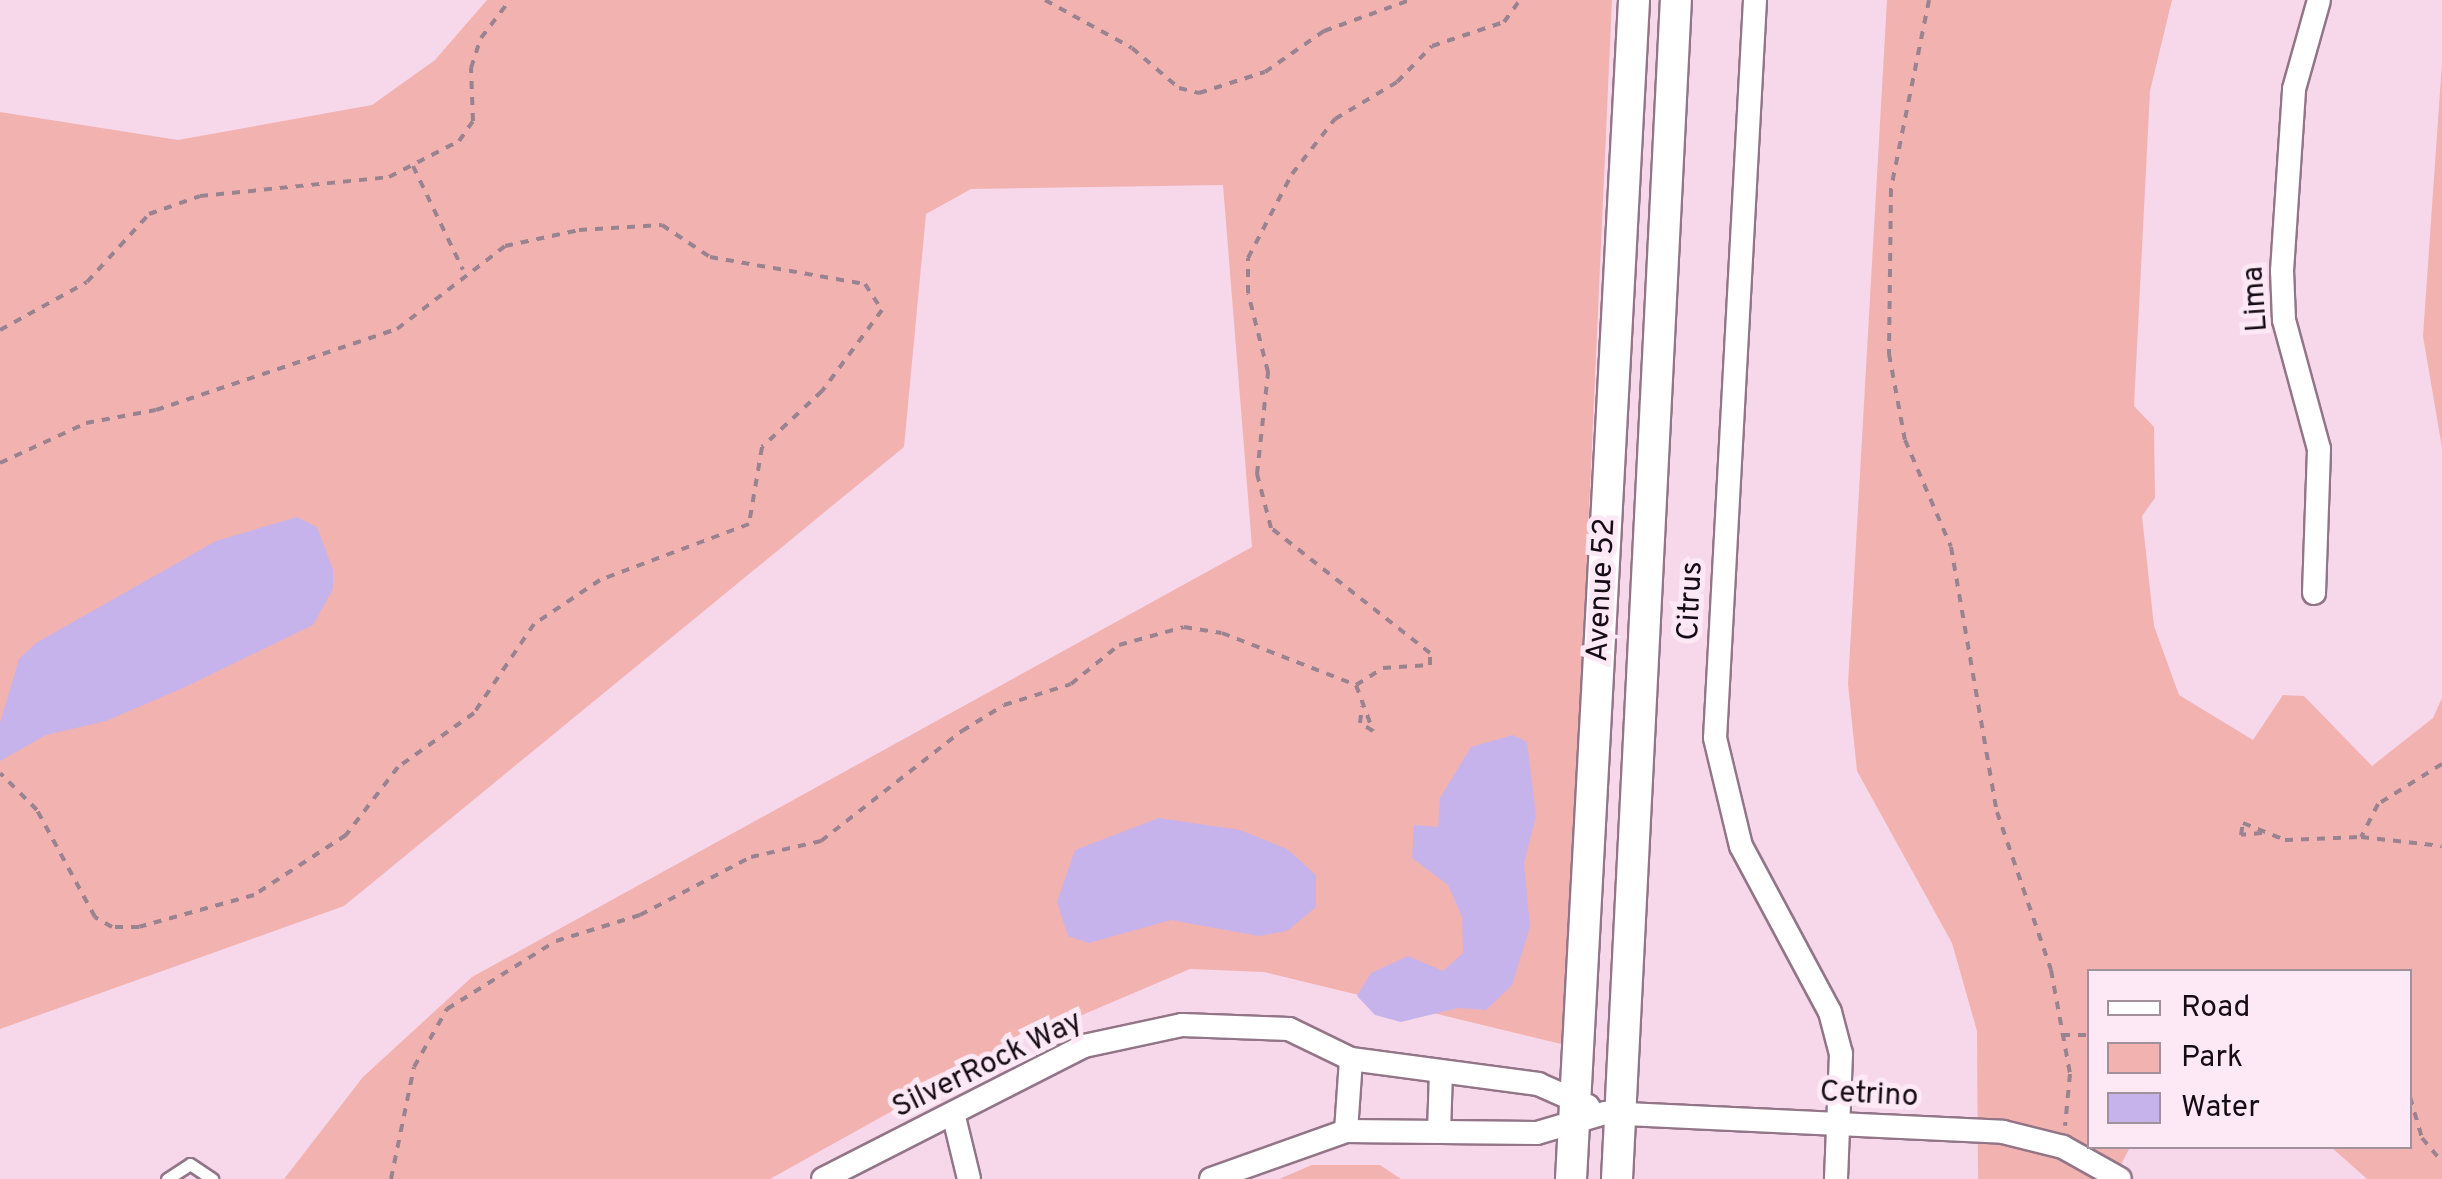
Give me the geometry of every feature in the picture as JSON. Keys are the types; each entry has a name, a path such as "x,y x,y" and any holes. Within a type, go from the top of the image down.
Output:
{"main road":[{"name":"Avenue 52","path":"1571,1179 1634,0"},
{"name":"Avenue 52","path":"1617,1179 1613,1113 1676,0"}],"street":[{"name":"Citrus","path":"1756,0 1714,738 1741,846 1830,1012 1841,1054 1836,1179"},
{"name":"Lima","path":"2314,593 2320,449 2284,320 2282,271 2294,88 2319,0"},
{"name":"SilverRock Way","path":"822,1179 954,1117 1084,1046 1182,1025 1289,1029 1351,1059 1538,1084 1574,1112 1613,1113"},
{"path":"1346,1131 1351,1059"},
{"path":"1439,1132 1442,1072"},
{"path":"1211,1179 1346,1131 1536,1133 1574,1112"},
{"name":"Cetrino","path":"1613,1113 2003,1132 2062,1148 2120,1179"},
{"path":"954,1117 969,1179"}],"lane":[{"path":"166,1179 190,1164 212,1179"}],"path":[{"path":"0,330 87,282 149,214 200,196 321,179 364,182 412,166 459,141 473,121 472,68 481,38 510,0"},
{"path":"1045,0 1132,48 1178,88 1199,93 1264,72 1324,31 1410,0"},
{"path":"1356,684 1383,668 1430,665 1430,654 1271,528 1257,474 1268,372 1248,293 1248,258 1292,174 1336,119 1398,82 1432,46 1504,22 1520,0"},
{"path":"1929,0 1891,188 1889,354 1905,440 1951,547 1997,812 2051,970 2070,1074 2062,1148"},
{"path":"412,166 464,272"},
{"path":"0,462 86,423 156,410 397,330 464,272 506,246 644,222 676,232 710,257 866,284 882,310 822,392 762,446 749,524 600,580 534,624 474,713 398,767 346,835 254,895 140,927 112,927 95,917 37,810 0,773"},
{"path":"390,1179 414,1067 448,1009 556,941 640,915 751,857 821,841 962,731 1004,704 1071,684 1119,645 1184,627 1222,633 1356,684"},
{"path":"1356,684 1362,706 1360,723 1373,731 1375,722 1362,706"},
{"path":"2360,837 2378,804 2442,764"},
{"path":"2262,833 2314,843 2360,837 2442,846"},
{"path":"2062,1035 2087,1034"},
{"path":"2412,1104 2422,1138 2442,1162"}],"green space":[{"path":"487,0 1612,0 1565,1045 1264,972 1190,969 1007,1047 770,1179 284,1179 363,1077 472,977 1252,547 1223,185 971,189 926,214 904,447 344,906 0,1029 0,112 178,140 372,105 435,60"},
{"path":"1887,0 2172,0 2150,91 2134,406 2154,427 2155,498 2142,516 2154,626 2179,695 2253,740 2283,695 2304,696 2372,766 2433,718 2442,698 2442,1179 2367,1179 2333,1149 2412,1149 2412,969 2087,969 2087,1149 2129,1149 2114,1179 1978,1179 1977,1031 1952,943 1857,771 1848,684"},
{"path":"2442,63 2442,448 2423,336"},
{"path":"1312,1165 1380,1165 1401,1179 1279,1179"}],"water":[{"path":"297,517 317,527 333,570 333,589 313,625 183,688 106,721 46,735 0,761 0,723 19,659 36,643 216,541"},
{"path":"1513,735 1527,742 1536,816 1524,863 1530,927 1512,985 1486,1010 1458,1008 1401,1022 1375,1015 1357,996 1371,973 1408,956 1443,971 1463,953 1462,917 1448,885 1412,858 1414,825 1438,827 1440,798 1471,747"},
{"path":"1159,818 1240,830 1287,849 1316,875 1316,907 1287,931 1259,936 1171,920 1089,943 1068,936 1057,902 1075,850"}]}
